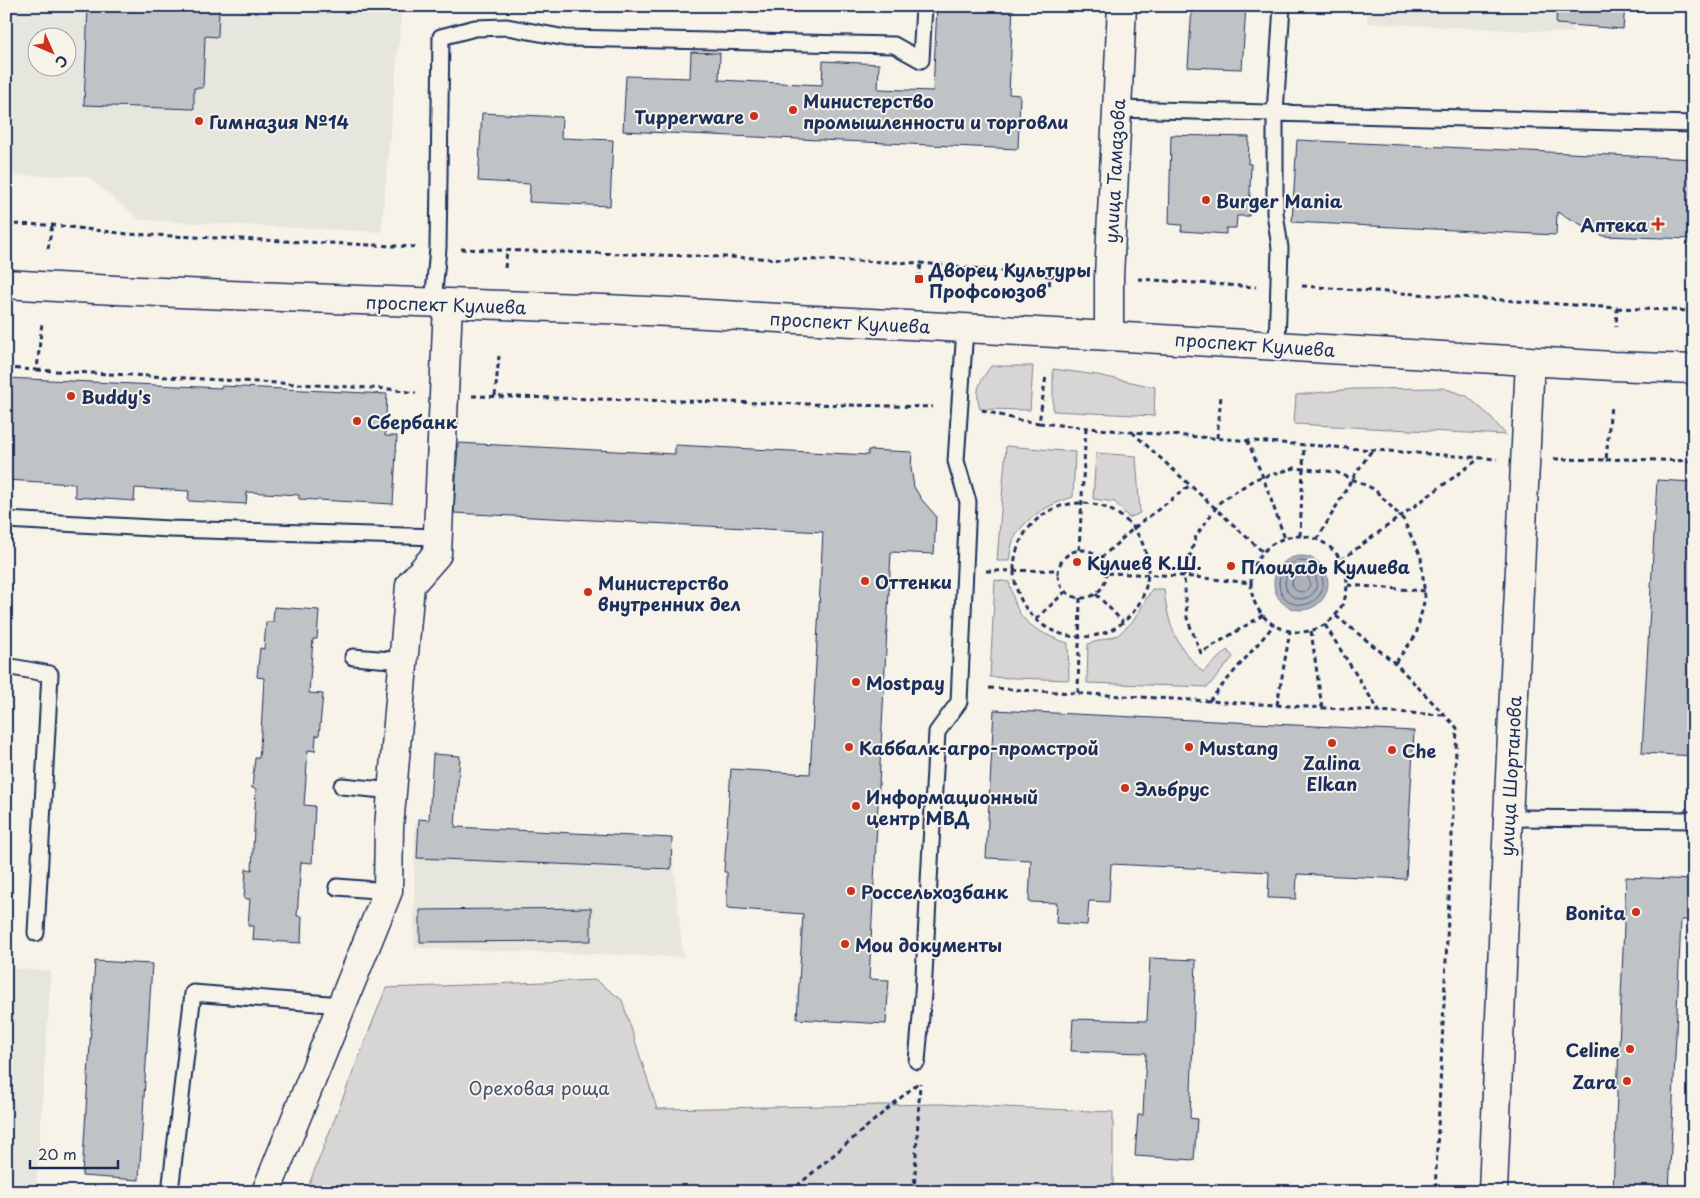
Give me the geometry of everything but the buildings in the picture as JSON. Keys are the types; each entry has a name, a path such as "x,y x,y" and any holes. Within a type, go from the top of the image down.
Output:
{"street":[{"name":"улица Тамазова","path":"1109,335 1108,277 1122,6"},
{"name":"проспект Кулиева","path":"6,284 441,304 666,312 1109,335 1530,361 1694,369"},
{"path":"266,1192 388,891 389,827 410,586 438,554 441,304"},
{"name":"улица Шортанова","path":"1493,1192 1508,818 1530,361"}],"lane":[{"path":"441,304 438,248 441,37 474,28 507,27 566,38 894,45 921,60 924,6"},
{"path":"1276,345 1280,248 1274,213 1275,113 1282,6"},
{"path":"1117,109 1694,124"},
{"path":"917,1061 923,994 937,732 960,702 968,502 956,460 965,329"},
{"path":"6,520 170,529 438,536"},
{"path":"353,657 404,661"},
{"path":"6,666 50,674 36,933"},
{"path":"342,786 393,790"},
{"path":"1508,818 1694,820"},
{"path":"337,887 388,891"},
{"path":"170,1192 193,993 341,1006"}],"path":[{"path":"6,224 52,225 128,234 507,251 921,263 1050,276 1076,275"},
{"path":"48,249 52,225"},
{"path":"505,268 507,251"},
{"path":"919,279 921,263"},
{"path":"1049,289 1050,276"},
{"path":"1135,279 1257,287"},
{"path":"1302,286 1617,308 1694,311"},
{"path":"1616,327 1617,308"},
{"path":"37,370 42,322"},
{"path":"496,396 499,356"},
{"path":"6,368 389,388 425,394"},
{"path":"1039,423 1046,376"},
{"path":"467,396 933,407"},
{"path":"1217,438 1221,396"},
{"path":"1606,460 1611,405"},
{"path":"980,409 1018,420 1086,428 1505,460"},
{"path":"1079,550 1086,428"},
{"path":"1131,432 1263,552"},
{"path":"1247,440 1264,477 1285,539"},
{"path":"1300,536 1304,445"},
{"path":"1317,540 1352,479 1372,450"},
{"path":"1341,560 1480,458"},
{"path":"1546,458 1694,461"},
{"path":"1263,615 1201,653 1187,618 1184,576 1196,536 1220,502 1254,479 1295,468 1336,472 1374,489 1401,516 1421,556 1426,598 1416,635 1395,663"},
{"path":"1100,558 1134,528 1190,486"},
{"path":"1083,502 1104,506 1123,517 1134,528 1146,553 1148,574 1143,597 1130,616 1112,630 1090,637 1068,636 1046,628 1029,613 1018,594 1013,571 1017,550 1026,530 1042,515 1061,506 1083,502"},
{"path":"1292,536 1300,536 1325,543 1337,554 1345,568 1348,585 1344,601 1336,616 1325,625 1311,631 1296,632 1274,625 1263,615 1253,597 1251,583 1254,566 1263,552 1285,539 1292,536"},
{"path":"1079,550 1087,550 1094,553 1105,565 1106,580 1102,588 1088,598 1080,598 1065,592 1060,586 1058,578 1058,570 1065,556 1079,550"},
{"path":"1013,571 1058,570"},
{"path":"1106,573 1184,576 1251,583"},
{"path":"1348,585 1425,591"},
{"path":"1036,619 1065,592"},
{"path":"1096,594 1123,622"},
{"path":"1078,693 1080,598"},
{"path":"1336,616 1395,663 1457,728 1435,1192"},
{"path":"1209,701 1274,625"},
{"path":"1325,625 1379,711"},
{"path":"1277,705 1290,631"},
{"path":"1311,631 1322,708"},
{"path":"989,688 1444,714"},
{"path":"790,1192 921,1080 914,1192"}],"shaded area":[{"name":"Гимназия №14","path":"6,6 402,6 381,232 140,220 87,176 6,175"},
{"path":"1368,6 1575,6 1573,33 1367,23"},
{"path":"415,824 671,838 683,957 414,948"},
{"path":"6,968 51,971 36,1192 6,1192"}],"green space":[{"path":"991,366 1033,366 1030,410 980,409 978,402 979,386"},
{"path":"1053,369 1097,375 1155,387 1154,416 1053,411"},
{"path":"1443,388 1467,396 1491,417 1506,435 1294,424 1296,395 1352,389"},
{"path":"1006,446 1075,452 1073,497 1055,503 1031,518 1013,541 1009,561 997,561"},
{"path":"1096,453 1136,456 1140,513 1129,518 1115,502 1093,499"},
{"path":"995,580 1009,582 1017,609 1028,623 1055,639 1068,643 1069,680 990,677"},
{"path":"1152,589 1164,589 1168,614 1175,635 1186,653 1203,672 1227,650 1233,657 1208,687 1087,683 1088,644 1118,635 1134,620"},
{"name":"Ореховая роща","path":"596,980 622,1000 657,1109 939,1104 1113,1112 1113,1192 306,1192 386,988"}],"water":[{"path":"1296,556 1306,556 1316,560 1324,568 1328,583 1324,598 1316,606 1306,610 1296,610 1286,606 1278,598 1274,588 1274,578 1278,568 1286,560"}],"place":[{"name":"Министерство промышленности и торговли","path":"793,110"},
{"name":"Tupperware","path":"754,116"},
{"name":"Гимназия №14","path":"199,121"},
{"name":"Burger Mania","path":"1206,200"},
{"name":"Аптека","path":"1658,224"},
{"name":"Дворец Культуры Профсоюзов","path":"919,279"},
{"name":"Buddy's","path":"71,396"},
{"name":"Сбербанк","path":"357,421"},
{"name":"Кулиев К.Ш.","path":"1077,562"},
{"name":"Площадь Кулиева","path":"1231,566"},
{"name":"Оттенки","path":"865,581"},
{"name":"Министерство внутренних дел","path":"588,592"},
{"name":"Mostpay","path":"856,682"},
{"name":"Zalina Elkan","path":"1332,743"},
{"name":"Каббалк-агро-промстрой","path":"849,747"},
{"name":"Mustang","path":"1189,747"},
{"name":"Che","path":"1392,750"},
{"name":"Эльбрус","path":"1125,788"},
{"name":"Информационный центр МВД","path":"856,806"},
{"name":"Россельхозбанк","path":"851,891"},
{"name":"Bonita","path":"1636,912"},
{"name":"Мои документы","path":"845,944"},
{"name":"Celine","path":"1630,1049"},
{"name":"Zara","path":"1627,1081"}]}
